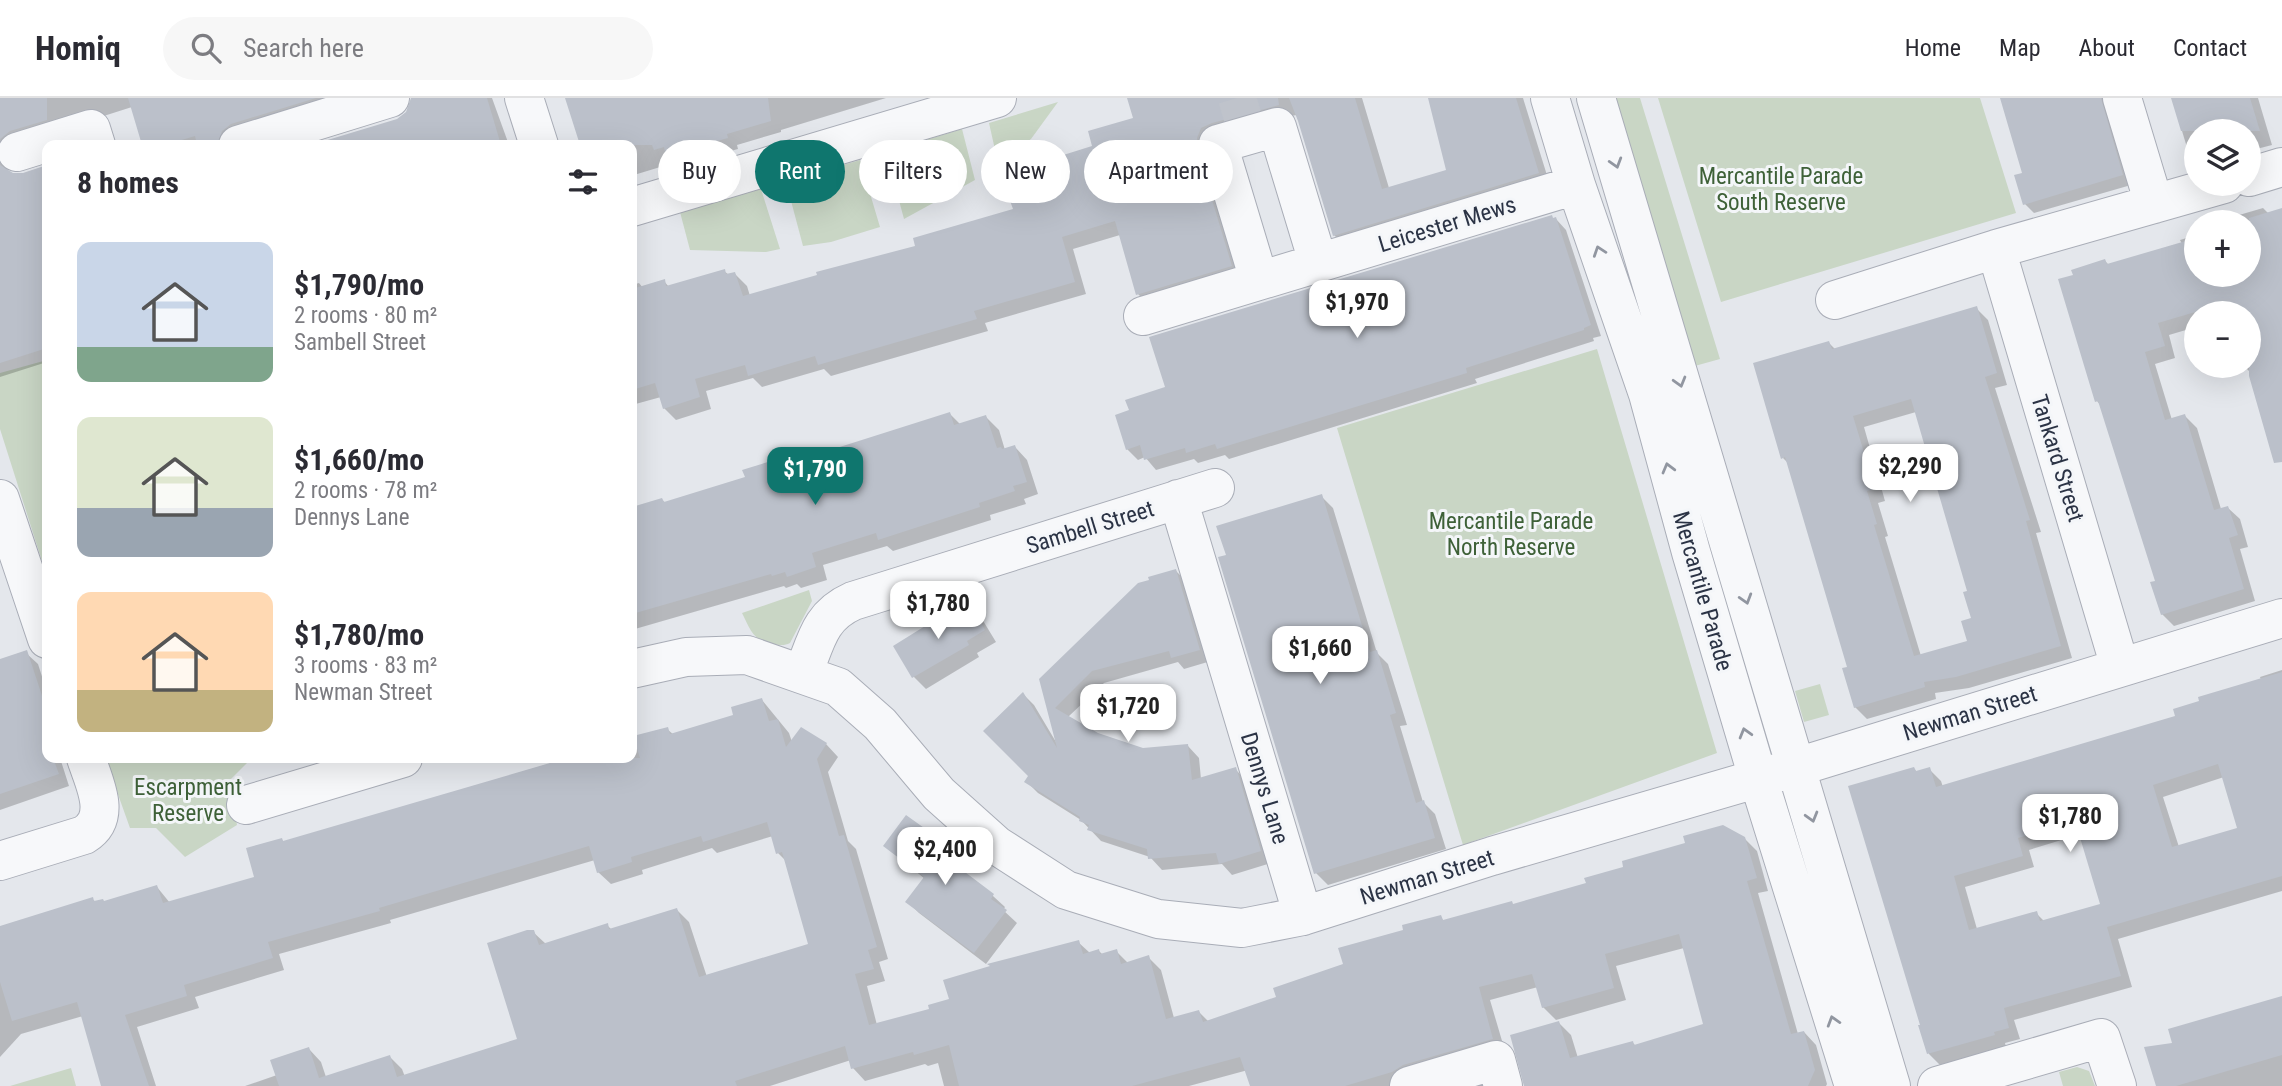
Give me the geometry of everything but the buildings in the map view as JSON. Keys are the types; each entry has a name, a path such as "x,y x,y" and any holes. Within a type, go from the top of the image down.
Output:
{"street":[{"path":"253,140 390,98"},
{"path":"524,98 537,140"},
{"path":"637,206 997,98"},
{"name":"Mercantile Parade","path":"1550,98 1576,185 1648,394 1691,552 1758,778 1854,1086"},
{"name":"Mercantile Parade","path":"1596,98 1891,1086"},
{"path":"2122,98 2154,204"},
{"path":"1259,280 1219,144 1246,127 1277,127 1318,262"},
{"path":"56,140 91,129 94,140"},
{"path":"18,152 42,144"},
{"path":"2261,173 2282,167"},
{"name":"Leicester Mews","path":"1143,316 1576,185"},
{"path":"1835,300 1996,249 2184,195"},
{"name":"Tankard Street","path":"1996,249 2120,667"},
{"name":"Sambell Street","path":"803,674 822,627 831,613 845,604 1215,488"},
{"path":"0,499 42,624"},
{"name":"Dennys Lane","path":"1178,499 1303,916"},
{"name":"Newman Street","path":"637,668 686,657 747,655 838,687 880,724 939,794 986,836 1066,890 1158,919 1242,928 1303,916 1492,856 2282,618"},
{"path":"0,861 84,835 93,828 99,818 100,801 88,763"},
{"path":"246,805 386,763"},
{"path":"1937,1086 2101,1038 2117,1086"},
{"path":"1409,1086 1496,1060 1503,1086"}],"green space":[{"path":"1614,98 1640,98 1720,359 1684,369"},
{"name":"Mercantile Parade South Reserve","path":"1658,98 1980,98 2016,213 1721,302"},
{"path":"1058,102 1030,140 993,140 989,123"},
{"path":"962,129 965,140 926,140"},
{"path":"967,149 975,180 967,184"},
{"path":"859,160 859,203 873,203 880,227 831,242 803,246 792,203 845,203 845,164"},
{"path":"755,191 755,203 765,203 780,249 766,252 690,250 680,212 712,203 741,203 741,195"},
{"path":"900,203 933,203 904,219"},
{"name":"Mercantile Parade North Reserve","path":"1597,349 1717,753 1463,845 1337,428"},
{"path":"42,361 42,561 0,429 0,373"},
{"path":"809,590 812,601 788,644 778,645 761,640 753,633 742,613"},
{"path":"1820,684 1829,715 1804,722 1795,691"},
{"name":"Escarpment Reserve","path":"107,763 247,763 229,781 237,825 185,857 156,828 130,828"},
{"path":"2077,1067 2089,1071 2095,1086 2063,1086 2059,1072"},
{"path":"71,1068 76,1086 10,1086"}],"tunnel":[{"path":"1237,98 1243,118"}]}
